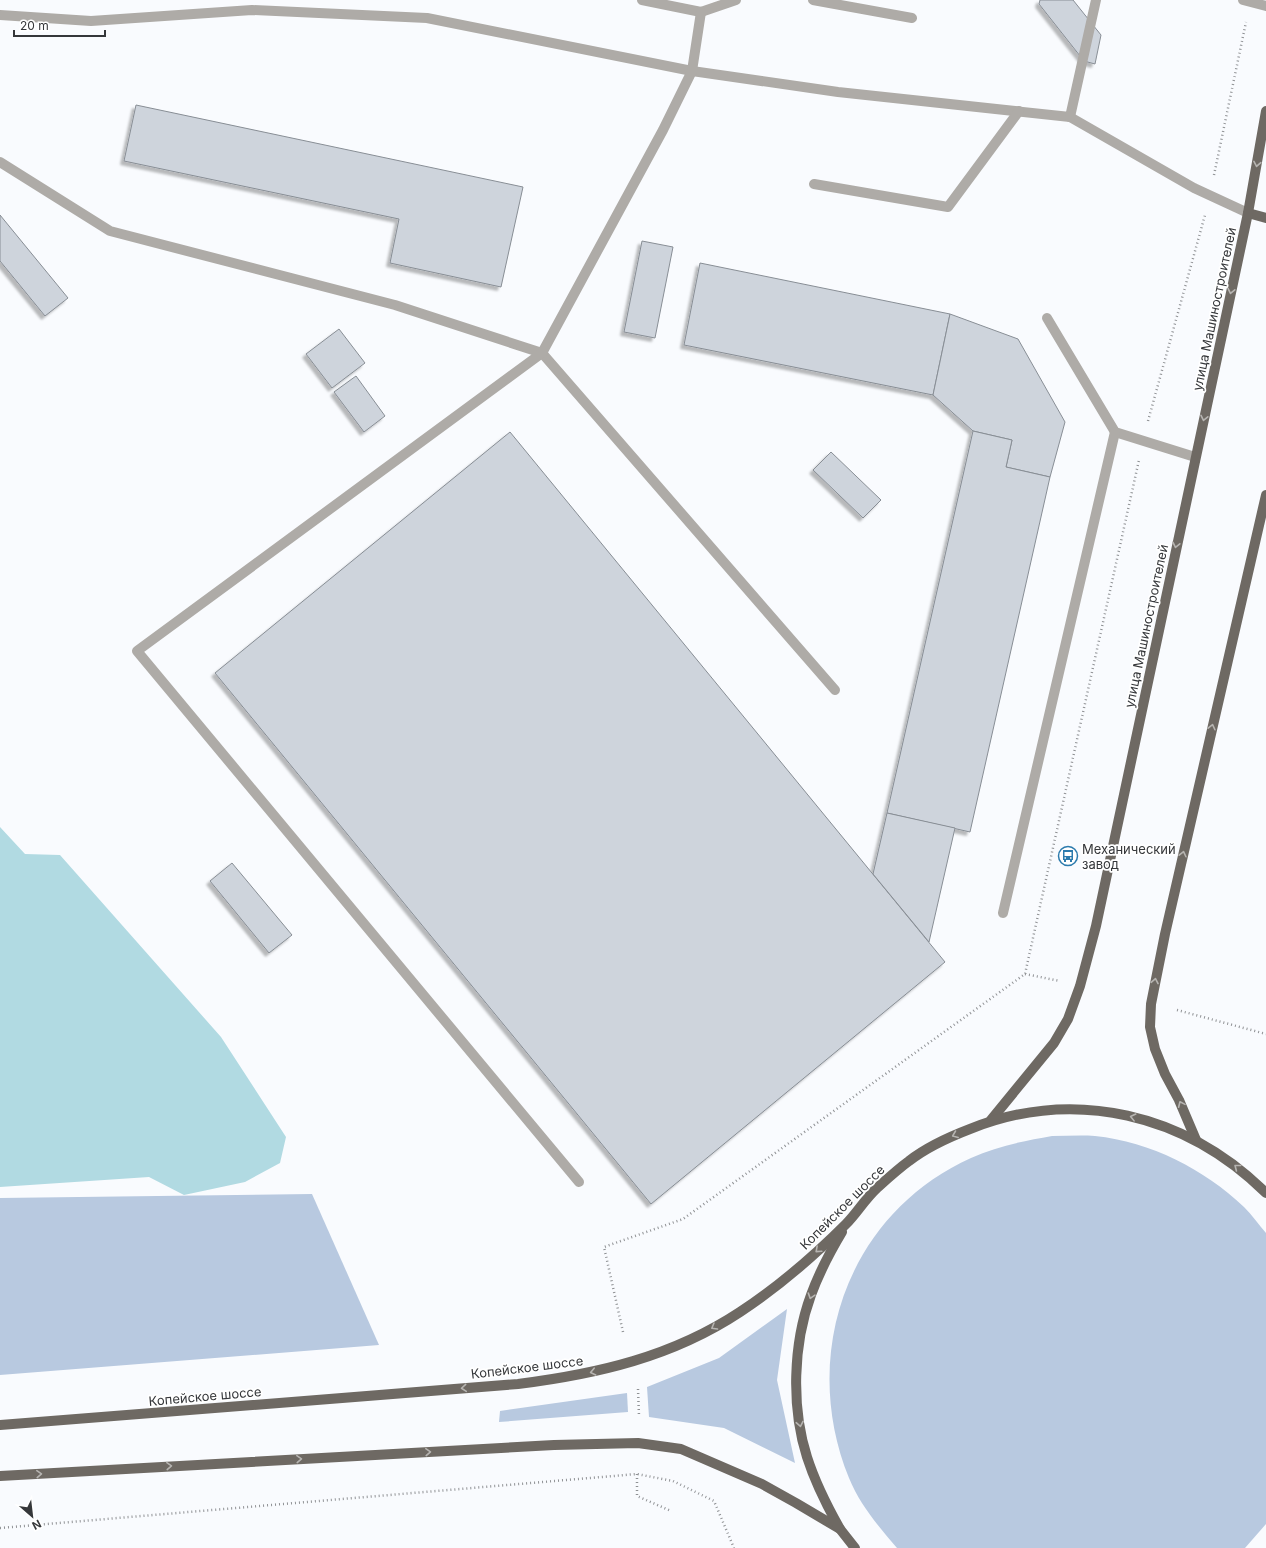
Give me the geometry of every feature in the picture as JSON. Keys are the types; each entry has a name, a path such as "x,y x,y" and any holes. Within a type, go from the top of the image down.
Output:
{"main road":[{"name":"улица Машиностроителей","path":"991,1120 1054,1043 1068,1019 1080,986 1096,926 1248,213 1266,111"},
{"path":"1248,213 1266,218"},
{"path":"1196,1140 1155,1049 1150,1027 1151,1004 1165,934 1266,495"},
{"name":"Копейское шоссе","path":"0,1425 518,1384 571,1377 632,1363 690,1341 738,1313 780,1284 847,1223 876,1189 910,1160 949,1137 991,1120 1032,1111 1075,1109 1117,1113 1150,1121 1196,1140 1224,1157 1250,1177 1266,1193"},
{"path":"847,1223 826,1259 810,1296 801,1335 797,1375 799,1416 807,1456 821,1494 840,1529 855,1548"},
{"path":"0,1476 538,1446 638,1443 681,1449 722,1465 762,1484 840,1529"}],"lane":[{"path":"642,0 701,12 736,0"},
{"path":"813,0 912,18"},
{"path":"1070,117 1096,0"},
{"path":"1246,1 1266,6"},
{"path":"0,15 91,21 252,10 426,18 692,71 838,92 1070,117 1210,196 1248,213"},
{"path":"579,1182 137,651 542,353 663,130 692,71 701,12"},
{"path":"814,184 948,207 1019,111"},
{"path":"0,162 110,231 395,305 542,353 835,690"},
{"path":"1047,318 1115,432 1195,457"},
{"path":"1003,913 1115,432"}],"path":[{"path":"623,1332 604,1247 683,1219 1025,974 1143,441 1210,196 1246,1"},
{"path":"1025,974 1060,981"},
{"path":"1177,1010 1266,1034"},
{"path":"638,1389 639,1416"},
{"path":"637,1474 637,1496 671,1511"},
{"path":"0,1528 637,1474 673,1481 714,1501 734,1548"}],"shaded area":[{"path":"0,827 25,854 60,855 221,1037 286,1137 280,1163 245,1182 184,1195 149,1177 0,1187"},
{"path":"1052,1136 1095,1136 1116,1139 1156,1151 1176,1160 1194,1169 1228,1193 1247,1210 1266,1233 1266,1524 1245,1548 897,1548 870,1515 853,1488 835,1431 830,1384 833,1337 845,1293 865,1251 893,1214 928,1183 971,1158 991,1150 1011,1144"},
{"path":"312,1194 379,1345 0,1375 0,1198"},
{"path":"787,1309 777,1380 795,1463 724,1428 649,1417 647,1387 719,1358"},
{"path":"627,1393 628,1412 499,1422 500,1411"}],"building":[{"path":"1040,0 1073,0 1101,35 1095,64 1084,61 1039,4"},
{"path":"136,105 523,187 501,287 390,263 399,219 124,161"},
{"path":"0,215 68,298 45,316 0,261"},
{"path":"642,241 673,247 655,338 624,332"},
{"path":"700,263 950,314 933,395 684,345"},
{"path":"950,314 1018,339 1065,422 1050,477 1006,467 1012,440 973,431 933,395"},
{"path":"339,329 365,363 332,388 306,354"},
{"path":"356,376 385,416 364,432 334,392"},
{"path":"973,431 1012,440 1006,467 1050,477 970,832 887,813"},
{"path":"510,432 945,962 651,1204 215,673"},
{"path":"831,452 881,500 863,518 813,470"},
{"path":"887,813 955,828 929,942 873,874"},
{"path":"232,863 292,935 269,953 210,881"}],"place":[{"name":"Механический завод","path":"1068,856"}]}
